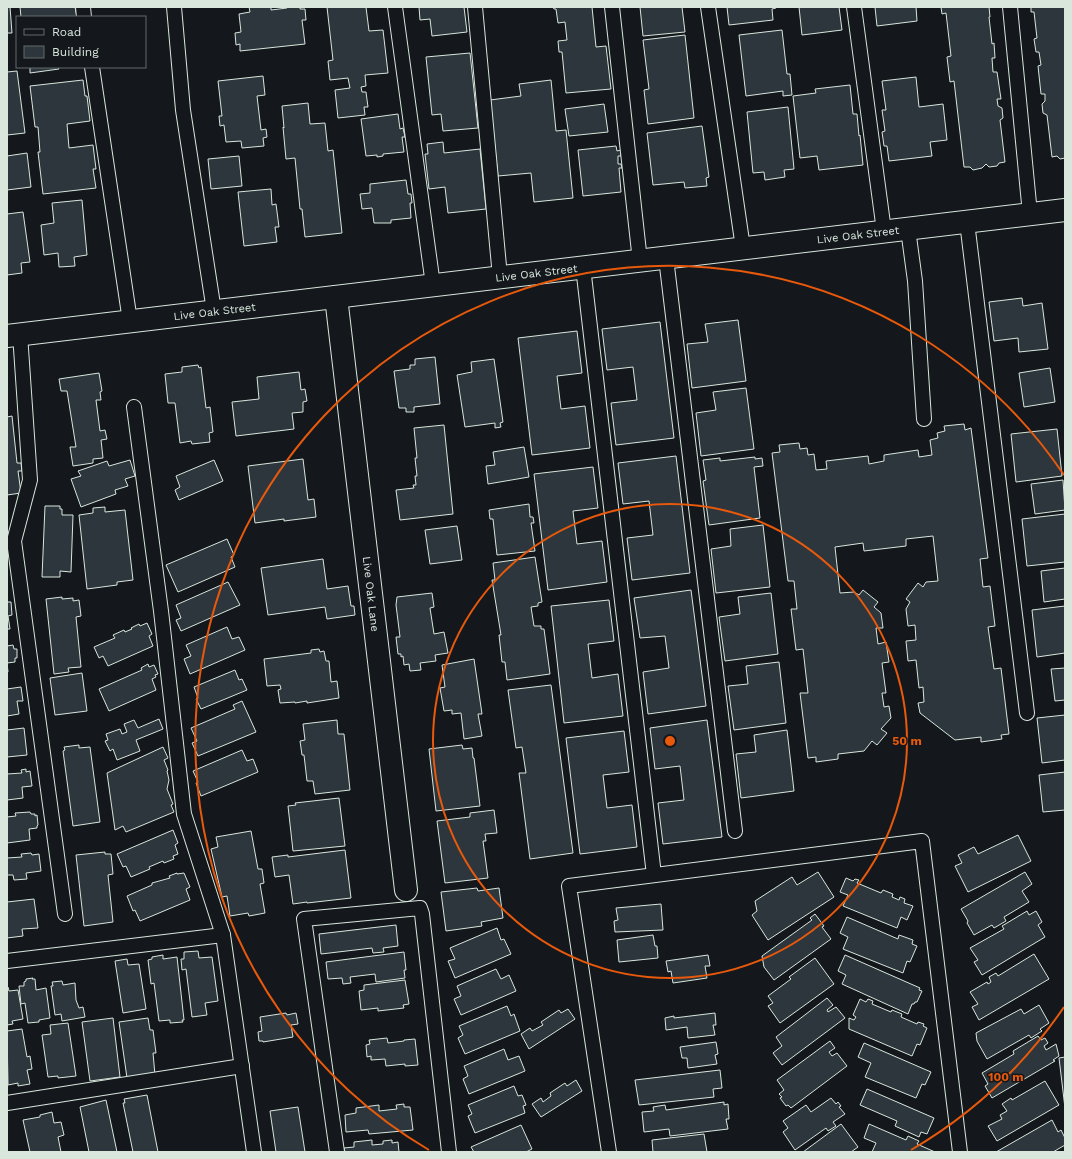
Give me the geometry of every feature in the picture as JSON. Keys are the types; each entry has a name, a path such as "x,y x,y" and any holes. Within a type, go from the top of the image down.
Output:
{"street":[{"name":"Live Oak Street","path":"14,335 1065,210"},
{"name":"Live Oak Lane","path":"336,297 406,890"}],"lane":[{"path":"174,7 183,110 214,311"},
{"path":"395,7 433,285"},
{"path":"474,7 500,277"},
{"path":"612,7 640,261"},
{"path":"708,7 743,248"},
{"path":"854,7 884,232"},
{"path":"1010,7 1030,214"},
{"path":"92,68 130,321"},
{"path":"967,222 1027,713"},
{"path":"908,229 915,281 924,419"},
{"path":"666,258 736,831"},
{"path":"583,267 654,875"},
{"path":"14,335 30,480 14,540 65,914"},
{"path":"134,407 161,611 184,814 222,935 254,1152"},
{"path":"609,1152 569,886 922,841 960,1152"},
{"path":"337,1152 304,919 420,908 422,914 449,1152"},
{"path":"7,960 222,935"},
{"path":"7,1103 242,1066"}],"building":[{"path":"7,7 10,7 12,33 7,33"},
{"path":"20,7 75,7 77,16 21,16"},
{"path":"249,7 271,7 271,10 287,7 300,7 300,9 305,9 306,20 302,20 305,44 240,51 240,44 236,45 235,33 241,32 239,14 250,12"},
{"path":"327,7 366,7 369,31 383,30 388,73 365,75 366,86 361,87 362,92 366,92 368,107 364,107 365,115 338,118 335,90 350,88 348,78 330,80 328,61 333,60"},
{"path":"419,7 464,7 467,32 432,36 430,19 420,20"},
{"path":"553,7 592,7 596,47 606,46 611,89 566,93 562,52 559,52 558,41 567,40 565,22 558,23 556,9"},
{"path":"640,7 682,7 685,32 643,36"},
{"path":"727,7 776,8 772,9 773,20 729,25"},
{"path":"799,7 839,7 842,30 802,35"},
{"path":"875,7 916,7 917,21 877,26"},
{"path":"941,7 989,7 992,44 994,43 995,58 992,58 993,72 997,72 1001,99 997,99 998,106 1002,108 1003,118 1000,120 1005,162 999,163 997,166 989,167 986,164 982,168 973,170 970,167 964,167 954,81 950,82 947,57 951,56 946,13 942,14"},
{"path":"1031,7 1065,7 1065,158 1060,159 1057,156 1052,157 1047,115 1043,113 1042,104 1045,101 1045,94 1041,94 1038,66 1041,65 1039,52 1036,52 1034,39 1037,38 1034,12 1031,12"},
{"path":"782,30 787,74 790,74 792,95 783,96 783,91 746,96 739,35"},
{"path":"685,35 694,118 648,124 644,90 649,89 643,40"},
{"path":"470,53 478,128 443,131 441,114 432,115 426,57"},
{"path":"30,68 59,69 30,73"},
{"path":"17,71 25,133 7,135 7,72"},
{"path":"263,76 265,95 257,96 261,130 266,129 267,137 263,138 264,146 242,148 241,141 226,142 224,125 220,126 219,116 222,116 218,81"},
{"path":"916,77 919,107 943,104 947,140 930,142 932,156 889,161 887,146 884,146 882,132 885,131 882,110 886,110 882,81"},
{"path":"83,80 85,96 87,96 90,121 67,124 69,148 93,145 96,169 93,169 96,188 43,194 38,152 40,152 38,127 35,127 30,86"},
{"path":"551,80 556,131 566,130 573,198 534,202 531,173 498,176 490,100 521,96 519,84"},
{"path":"850,85 853,114 857,114 863,165 819,170 817,156 800,158 793,96 816,93 815,89"},
{"path":"308,103 310,124 325,123 328,151 333,150 342,233 305,237 302,209 300,209 295,158 286,159 282,106"},
{"path":"604,104 608,132 569,136 565,109"},
{"path":"788,107 794,169 784,170 785,177 765,180 764,172 753,173 747,112"},
{"path":"398,114 400,129 403,128 405,137 402,137 404,152 383,154 383,156 377,157 377,155 366,156 361,119"},
{"path":"702,126 709,177 706,178 707,186 685,188 684,182 653,185 647,133"},
{"path":"443,142 444,153 480,149 486,209 448,213 445,187 429,189 425,154 428,154 427,144"},
{"path":"616,146 617,151 621,150 621,156 618,156 618,164 621,164 622,168 619,168 621,192 583,196 578,150"},
{"path":"27,153 31,187 7,190 7,156"},
{"path":"239,156 242,186 211,189 208,159"},
{"path":"406,180 408,194 411,194 411,218 391,220 391,223 374,223 372,208 362,209 360,194 370,193 370,184"},
{"path":"271,189 272,205 276,204 279,227 275,227 277,242 244,246 238,192"},
{"path":"82,200 87,255 74,257 75,266 59,267 58,253 44,255 41,225 54,223 52,203"},
{"path":"23,212 30,262 21,263 22,273 7,275 7,214"},
{"path":"1022,298 1023,306 1042,303 1048,349 1019,352 1018,338 994,341 989,302"},
{"path":"738,320 746,381 692,388 687,344 708,342 705,324"},
{"path":"660,322 674,438 616,445 611,403 637,400 633,367 607,370 602,329"},
{"path":"577,331 582,373 557,376 561,409 585,406 590,448 532,455 518,338"},
{"path":"435,357 440,404 414,407 414,412 406,412 406,408 399,408 394,371 410,369 410,365 415,365 415,359"},
{"path":"494,359 503,422 500,423 501,427 495,428 495,423 465,427 457,375 472,372 471,362"},
{"path":"198,365 199,368 201,367 206,408 210,407 213,432 209,433 210,442 192,444 191,441 180,443 175,403 168,403 165,374 182,372 182,367"},
{"path":"1050,368 1055,402 1024,407 1019,373"},
{"path":"299,372 301,390 305,389 307,401 303,402 303,412 292,413 294,429 236,436 232,402 259,399 257,377"},
{"path":"99,373 102,391 100,392 101,400 96,400 100,431 105,430 107,439 101,440 103,458 93,459 93,463 73,466 70,447 76,447 67,391 61,391 59,379"},
{"path":"746,388 754,449 701,456 696,413 716,410 713,392"},
{"path":"12,416 17,463 21,463 22,471 18,471 21,493 7,495 7,417"},
{"path":"964,424 965,430 971,428 988,558 980,559 983,587 990,586 995,626 988,627 994,669 1001,668 1009,734 1001,735 1002,739 981,742 981,737 955,740 920,713 918,703 924,702 923,687 919,688 916,660 908,661 906,641 916,640 915,625 908,626 906,609 910,602 906,599 918,583 923,587 926,582 938,581 933,536 906,539 906,546 864,551 863,543 835,547 840,593 854,592 859,595 863,590 878,602 874,607 881,613 883,628 876,628 878,644 886,642 889,662 882,663 886,693 882,693 884,707 889,706 891,718 881,729 887,733 877,745 872,741 864,751 838,754 838,759 816,762 816,757 808,758 800,693 808,693 803,649 796,650 791,609 797,609 794,581 788,581 772,453 780,452 779,445 799,443 800,449 807,448 808,455 814,454 816,470 827,469 826,461 868,456 869,464 884,461 884,455 918,450 919,457 932,455 930,440 938,438 937,433 945,431 944,426"},
{"path":"444,425 453,514 400,520 396,490 414,488 413,485 416,485 415,476 417,476 415,458 417,458 414,428"},
{"path":"1057,429 1062,476 1016,482 1011,434"},
{"path":"524,447 529,477 488,484 486,466 495,465 493,452"},
{"path":"676,456 690,573 632,580 627,538 653,535 649,501 623,504 618,463"},
{"path":"755,457 755,459 762,458 763,466 754,467 760,518 709,525 703,481 706,480 703,460 720,458 720,461"},
{"path":"303,459 308,500 314,499 316,517 255,523 248,466"},
{"path":"130,460 135,476 125,479 128,486 115,490 116,494 81,507 71,479 81,476 78,471 107,461 109,466"},
{"path":"214,460 223,481 179,500 175,490 180,487 176,476"},
{"path":"593,467 598,508 573,511 577,544 602,541 607,582 548,590 534,474"},
{"path":"1063,480 1065,510 1035,514 1031,484"},
{"path":"529,504 530,517 533,517 534,523 531,523 535,551 497,555 493,519 490,519 489,510"},
{"path":"45,506 60,506 60,509 62,509 62,515 73,515 71,572 60,571 60,577 42,577"},
{"path":"105,507 105,512 125,510 133,580 117,582 117,585 87,589 79,515 93,513 93,508"},
{"path":"1065,514 1065,562 1027,566 1022,519"},
{"path":"763,525 770,587 716,593 711,549 731,546 730,529"},
{"path":"457,526 462,560 430,564 425,530"},
{"path":"227,539 234,555 231,557 235,567 178,592 166,565"},
{"path":"535,557 542,602 538,603 538,606 531,607 534,626 541,626 541,629 544,629 550,674 507,680 505,662 502,662 499,635 501,635 492,580 495,580 493,563"},
{"path":"323,559 327,589 348,586 351,606 354,606 355,615 327,619 325,607 268,615 261,568"},
{"path":"1065,568 1065,599 1044,602 1041,571"},
{"path":"228,582 240,605 181,631 176,620 181,618 176,605"},
{"path":"691,590 706,706 648,714 643,672 669,668 665,636 640,638 634,598"},
{"path":"432,593 434,607 430,608 434,634 444,632 448,653 435,655 436,661 420,663 421,670 410,671 409,664 404,665 403,656 401,657 401,654 398,654 396,637 400,637 396,605 397,597"},
{"path":"771,593 778,654 725,661 719,617 740,614 738,597"},
{"path":"62,597 62,599 73,598 73,601 79,600 81,616 76,617 81,667 68,668 69,672 54,674 46,599"},
{"path":"609,600 614,641 588,644 592,678 618,674 623,716 564,723 551,606"},
{"path":"7,602 11,602 12,615 8,616 10,629 7,629"},
{"path":"1065,606 1065,653 1037,657 1032,610"},
{"path":"147,623 152,634 149,636 153,646 108,666 103,656 99,658 94,647 115,638 113,635 124,630 125,632 139,624 140,626"},
{"path":"227,627 232,639 239,637 245,650 190,674 184,659 191,656 186,645"},
{"path":"13,645 14,649 17,649 17,658 15,658 15,662 7,663 7,646"},
{"path":"319,649 320,652 324,651 326,661 329,661 331,682 337,681 339,698 307,703 307,701 280,703 278,690 281,689 280,685 267,686 264,659 311,653 311,650"},
{"path":"474,659 482,714 478,714 482,736 464,739 461,713 452,714 452,710 444,711 440,688 445,687 442,665"},
{"path":"779,662 786,723 734,730 728,686 748,684 746,666"},
{"path":"148,664 149,667 154,665 158,674 152,679 156,690 109,711 99,689 142,670 141,668"},
{"path":"1065,668 1065,700 1055,701 1051,669"},
{"path":"235,670 239,680 242,679 247,690 201,709 196,699 198,698 194,687"},
{"path":"82,673 87,711 55,715 50,678"},
{"path":"551,685 573,853 530,859 519,773 526,773 522,747 516,748 508,690"},
{"path":"21,687 23,701 17,701 19,714 7,716 7,689"},
{"path":"242,701 256,732 198,756 192,743 197,741 191,728 235,709 233,705"},
{"path":"1065,715 1065,760 1042,763 1037,718"},
{"path":"159,719 163,729 136,740 140,751 117,760 113,749 110,751 105,741 108,740 106,734 120,729 122,734 127,732 124,724 134,720 138,728"},
{"path":"337,720 338,734 344,734 350,790 315,794 313,781 307,781 304,755 302,755 300,741 305,740 303,724"},
{"path":"707,720 722,837 663,844 658,803 684,800 680,766 655,769 650,728"},
{"path":"24,728 27,755 7,757 7,730"},
{"path":"787,730 794,791 741,798 736,754 756,752 754,735"},
{"path":"624,731 629,772 603,775 607,808 632,805 637,847 580,854 566,738"},
{"path":"79,745 79,748 90,747 100,822 73,826 63,751 65,750 64,747"},
{"path":"462,745 463,749 472,748 480,806 436,811 429,749"},
{"path":"163,747 168,758 164,760 168,770 169,780 167,789 173,804 171,805 174,812 126,832 123,826 115,830 107,773"},
{"path":"242,750 247,761 253,759 258,772 201,796 196,783 198,782 193,771"},
{"path":"26,769 26,772 30,771 32,786 22,787 23,798 7,800 7,774 22,773 21,770"},
{"path":"1065,772 1065,810 1043,812 1039,775"},
{"path":"339,798 345,846 293,851 288,806 296,805 295,803"},
{"path":"494,810 497,833 485,834 486,841 483,841 488,878 445,883 437,821 470,817 470,813"},
{"path":"30,812 31,814 35,814 35,816 37,815 38,825 37,828 29,829 30,840 7,843 7,817 16,816 15,813"},
{"path":"173,830 178,843 175,845 178,854 173,856 174,859 164,863 163,861 149,867 150,869 131,877 126,866 123,867 117,854"},
{"path":"251,831 258,869 262,869 264,883 260,884 265,913 249,916 248,913 230,916 227,896 222,897 211,849 218,847 216,837"},
{"path":"1018,835 1031,861 968,892 955,866 962,863 958,855 974,847 978,854"},
{"path":"345,850 351,898 293,904 289,875 275,877 272,857 288,855 288,857"},
{"path":"105,852 105,854 111,854 113,874 108,875 113,922 84,926 76,855"},
{"path":"31,853 32,855 39,854 41,871 26,873 27,879 14,880 13,875 7,875 7,858 22,857 21,854"},
{"path":"818,872 834,897 768,940 752,915 757,911 755,901 792,877 797,885"},
{"path":"1025,872 1032,884 1022,891 1029,902 1004,917 1006,921 994,928 992,925 974,935 961,909"},
{"path":"177,873 184,873 190,887 186,889 190,900 140,921 135,910 133,911 127,896 152,885 152,883 170,878 169,876"},
{"path":"846,878 853,881 855,879 859,880 857,883 881,893 883,890 893,894 892,897 899,900 900,897 905,899 904,903 913,906 907,920 901,917 897,928 843,906 848,895 840,892"},
{"path":"477,888 478,891 499,888 503,918 481,922 482,926 446,931 441,892"},
{"path":"34,899 38,928 22,929 23,936 7,938 7,902"},
{"path":"661,904 663,930 615,932 614,921 618,920 616,908"},
{"path":"1027,911 1029,915 1036,911 1042,922 1038,925 1045,937 982,975 974,962 978,960 970,948 1004,929 1002,926"},
{"path":"815,914 831,939 774,980 764,967 762,956 812,920 810,918"},
{"path":"847,917 898,939 899,935 913,940 912,944 917,946 910,962 907,961 903,973 843,949 848,937 840,933"},
{"path":"396,925 398,946 383,948 384,952 373,953 372,948 321,954 319,934"},
{"path":"497,928 501,940 504,939 511,954 455,978 448,961 455,959 450,948"},
{"path":"653,935 655,946 657,946 658,958 619,962 617,940"},
{"path":"198,951 199,958 212,957 218,1001 205,1003 207,1015 192,1017 186,969 182,970 181,959 184,959 184,952"},
{"path":"404,952 406,970 404,970 405,978 376,982 375,974 350,977 351,983 343,984 342,978 328,979 326,962"},
{"path":"1034,954 1049,979 979,1020 972,1007 978,1004 970,992 987,982 988,984 991,982 989,977 996,973 998,976"},
{"path":"163,955 163,959 177,957 183,1022 170,1023 170,1020 159,1021 154,983 151,984 148,960 152,959 152,957"},
{"path":"708,955 710,966 705,966 707,978 673,983 671,971 668,972 666,961"},
{"path":"845,955 920,988 919,990 922,991 917,1002 912,1004 908,1014 842,984 846,975 838,971"},
{"path":"815,958 834,984 780,1023 768,1006 773,1003 768,996 791,979 789,977"},
{"path":"127,959 128,965 139,964 146,1009 123,1013 115,961"},
{"path":"496,969 501,979 509,975 516,991 461,1015 454,999 461,996 457,986"},
{"path":"33,978 32,979 35,979 36,990 46,988 50,1018 39,1020 39,1022 28,1023 25,1003 21,1004 19,986 24,986 26,979"},
{"path":"405,980 409,1004 403,1005 404,1008 378,1011 378,1008 361,1010 359,991 364,990 364,985"},
{"path":"62,981 63,985 75,983 76,1000 79,1008 83,1007 85,1017 62,1021 61,1014 55,1015 51,986 53,986 52,982"},
{"path":"7,987 9,991 18,990 23,1019 12,1021 13,1024 7,1025"},
{"path":"827,998 833,1005 827,1010 828,1012 836,1007 845,1018 782,1065 773,1053 782,1046 776,1037"},
{"path":"860,999 866,1002 868,999 873,1001 872,1004 891,1012 892,1010 902,1014 901,1017 917,1024 918,1022 924,1024 923,1026 927,1028 920,1045 917,1044 912,1056 849,1029 849,1018 854,1020 856,1017 853,1015"},
{"path":"1039,1005 1049,1023 1040,1029 1042,1031 1031,1038 1029,1035 987,1059 977,1041 976,1033 1021,1009 1024,1014"},
{"path":"507,1006 511,1016 514,1014 520,1031 465,1054 458,1038 463,1035 459,1026"},
{"path":"568,1009 575,1019 529,1049 521,1034 530,1028 532,1031 543,1025 541,1022 559,1010 561,1013"},
{"path":"286,1013 287,1015 296,1013 298,1024 291,1025 293,1037 263,1042 259,1041 258,1032 262,1031 260,1017"},
{"path":"715,1013 716,1025 713,1025 715,1035 688,1038 687,1027 666,1030 665,1018"},
{"path":"113,1018 120,1077 90,1081 82,1022"},
{"path":"148,1018 150,1030 153,1030 156,1053 153,1053 155,1075 127,1078 119,1022"},
{"path":"68,1023 76,1076 58,1078 58,1076 48,1077 42,1035 51,1034 50,1025"},
{"path":"22,1029 27,1057 30,1056 32,1069 27,1070 30,1084 18,1086 18,1083 8,1085 7,1031"},
{"path":"1038,1036 1041,1040 1045,1038 1048,1043 1044,1046 1046,1050 1056,1044 1059,1056 1053,1060 1055,1061 992,1098 985,1086 988,1084 982,1073 1014,1054 1013,1051"},
{"path":"387,1038 388,1043 415,1039 418,1065 405,1066 405,1064 386,1066 385,1059 371,1060 371,1056 367,1057 366,1045 370,1044 369,1040"},
{"path":"830,1041 835,1048 829,1052 832,1056 837,1053 847,1066 791,1108 788,1105 786,1106 779,1094 784,1090 777,1080"},
{"path":"716,1042 718,1054 715,1055 717,1064 688,1068 687,1058 682,1058 680,1047"},
{"path":"864,1043 931,1072 925,1085 922,1084 916,1098 865,1077 871,1063 858,1057"},
{"path":"504,1049 508,1060 519,1056 525,1071 469,1094 463,1079 468,1076 464,1066"},
{"path":"1065,1057 1065,1108 1059,1058"},
{"path":"720,1070 722,1088 713,1089 714,1097 639,1105 635,1080"},
{"path":"576,1080 582,1091 541,1117 532,1104 541,1098 543,1102 551,1096 550,1093 565,1083 567,1086"},
{"path":"1045,1081 1059,1105 997,1141 988,1126 1002,1119 1000,1115 1007,1111 1002,1104"},
{"path":"514,1086 518,1096 522,1095 526,1105 523,1106 525,1113 475,1133 468,1116 472,1114 468,1105"},
{"path":"867,1089 934,1118 927,1134 921,1132 919,1137 895,1126 897,1121 860,1105"},
{"path":"147,1095 158,1152 133,1152 123,1103 125,1103 124,1099"},
{"path":"831,1098 836,1104 838,1102 841,1106 839,1107 845,1114 833,1122 836,1126 828,1131 826,1128 795,1150 783,1132 788,1128 783,1121 806,1105 811,1112"},
{"path":"106,1100 117,1152 89,1152 80,1107"},
{"path":"724,1102 724,1105 728,1104 729,1119 726,1119 728,1129 670,1136 669,1129 644,1132 642,1112 654,1111 653,1107 665,1105 666,1110"},
{"path":"404,1104 404,1107 410,1107 413,1130 369,1134 368,1130 346,1132 345,1115 356,1113 356,1108 379,1105 379,1111 397,1109 396,1105"},
{"path":"298,1107 305,1152 276,1152 270,1111"},
{"path":"52,1112 54,1123 61,1122 64,1135 58,1137 61,1152 30,1152 23,1120 40,1117 40,1115"},
{"path":"1052,1120 1058,1132 1061,1130 1065,1138 1065,1145 1053,1152 996,1152"},
{"path":"841,1124 858,1147 851,1152 803,1152"},
{"path":"869,1124 906,1140 908,1136 919,1141 917,1144 935,1152 872,1152 876,1143 864,1138"},
{"path":"521,1125 532,1149 526,1152 474,1152 471,1147"},
{"path":"704,1134 707,1152 653,1152 652,1140"},
{"path":"372,1140 372,1145 383,1144 383,1141 392,1140 392,1143 398,1142 399,1152 345,1152 344,1148 354,1147 354,1142"}]}
